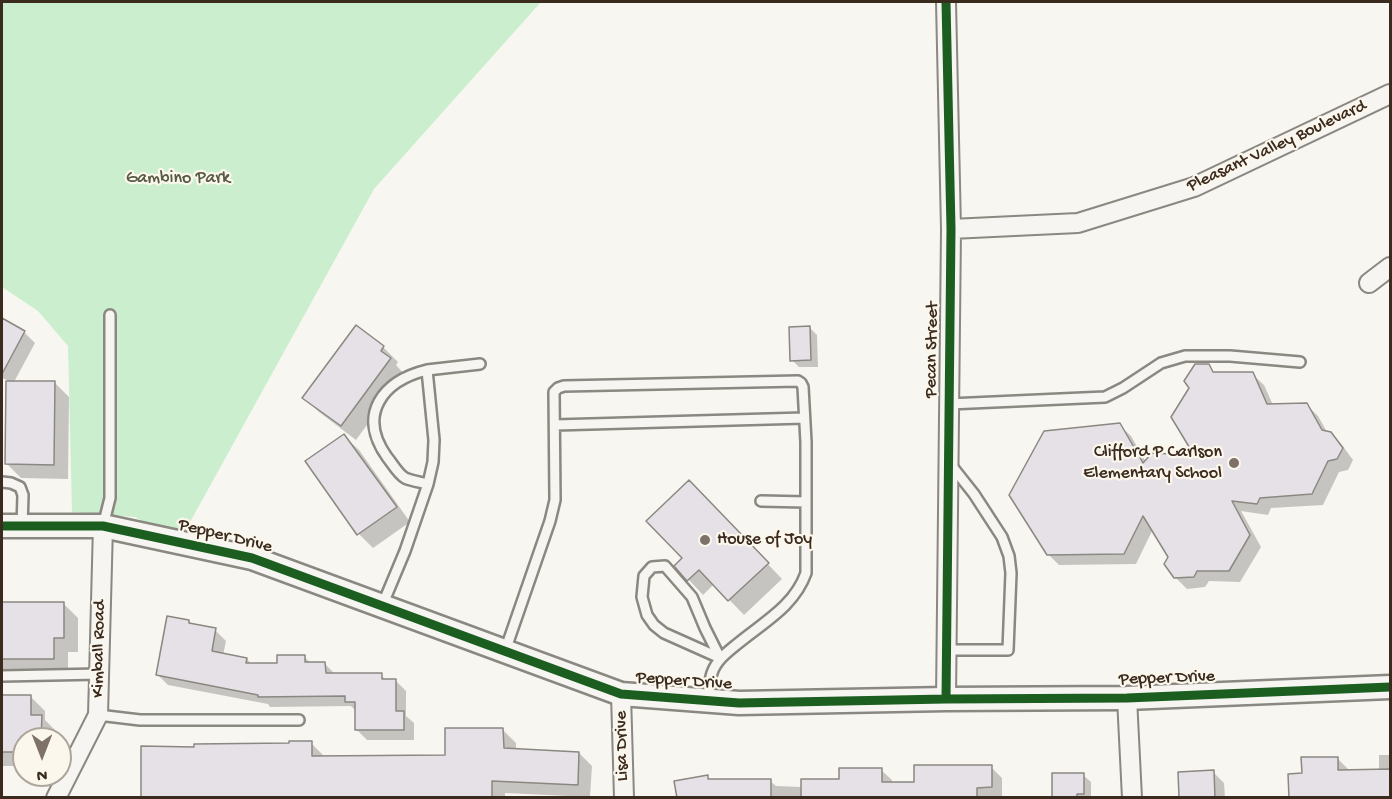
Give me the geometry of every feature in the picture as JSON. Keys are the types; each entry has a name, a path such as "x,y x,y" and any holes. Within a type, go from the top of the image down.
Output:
{"street":[{"name":"Pecan Street","path":"946,2 951,230 946,699"},
{"name":"Pleasant Valley Boulevard","path":"951,230 1078,223 1194,187 1390,94"},
{"path":"1369,283 1390,267"},
{"name":"Pepper Drive","path":"12,526 103,526 252,558 621,694 739,703 1127,698 1390,687"},
{"name":"Kimball Road","path":"56,798 98,714 103,526"},
{"name":"Lisa Drive","path":"621,694 624,798"},
{"path":"1127,698 1132,798"}],"lane":[{"path":"103,526 110,498 110,315"},
{"path":"949,404 1105,397 1161,363 1185,356 1230,356 1300,362"},
{"path":"428,484 403,477 382,450 375,436 373,420 379,403 386,392 398,381 413,374 427,370 480,364"},
{"path":"382,606 405,551 428,484 434,440 427,370"},
{"path":"505,651 550,521 555,500 554,392 558,388 564,386 798,381 803,387 806,442 806,573 797,593 773,618 720,658 711,674 708,701"},
{"path":"555,425 804,418"},
{"path":"946,650 1008,650 1011,573 1009,556 1002,537 974,494 948,462"},
{"path":"2,482 20,487 23,495 12,526"},
{"path":"761,501 806,502"},
{"path":"665,566 692,597 720,658 664,633 654,625 647,615 642,597 644,576 652,567 665,566"},
{"path":"2,675 100,674"},
{"path":"98,714 140,720 299,720"}],"green space":[{"name":"Gambino Park","path":"2,2 541,2 374,189 179,542 135,517 72,512 68,346 38,311 2,287"}],"building":[{"path":"2,318 25,331 2,374"},
{"path":"356,325 384,346 381,351 391,358 341,426 302,398"},
{"path":"810,326 811,360 790,361 789,327"},
{"path":"1195,364 1209,364 1213,372 1253,372 1267,404 1307,403 1322,430 1331,432 1343,448 1337,459 1328,461 1312,494 1260,498 1257,504 1232,501 1250,535 1229,571 1197,571 1194,577 1174,578 1164,564 1168,557 1143,516 1124,554 1047,555 1009,495 1044,431 1120,423 1143,463 1152,453 1194,455 1171,417 1189,388 1184,381"},
{"path":"6,381 55,381 54,465 5,464"},
{"path":"344,434 397,507 357,535 305,461"},
{"name":"House of Joy","path":"689,480 769,563 728,601 699,570 687,581 674,566 682,558 646,521"},
{"path":"2,602 64,602 64,638 54,638 54,659 2,659"},
{"path":"167,616 216,628 212,651 247,658 246,663 277,663 277,655 305,655 305,662 325,662 326,673 382,673 382,679 396,679 396,711 404,711 404,730 355,730 355,702 345,702 345,696 258,697 258,695 156,675"},
{"path":"2,695 31,695 31,715 42,715 42,727 12,727 12,752 2,752"},
{"path":"445,728 503,728 504,748 579,752 578,785 492,781 492,798 141,798 141,746 194,747 194,744 312,741 312,756 445,755"},
{"path":"1301,757 1338,757 1338,770 1390,769 1390,798 1289,798 1288,774 1302,773"},
{"path":"914,765 992,765 992,787 977,788 977,798 801,798 801,779 839,779 839,768 882,768 882,782 914,782"},
{"path":"1214,770 1215,798 1179,797 1178,772"},
{"path":"1052,773 1084,773 1084,794 1077,794 1077,798 1052,798"},
{"path":"708,775 708,779 771,779 771,798 677,798 674,781"}],"cycle path":[{"path":"946,2 951,229 946,699"},
{"path":"2,526 103,526 252,558 621,694 739,703 1127,698 1390,687"}],"place":[{"name":"Clifford P Carlson Elementary School","path":"1234,463"},
{"name":"House of Joy","path":"705,540"}]}
